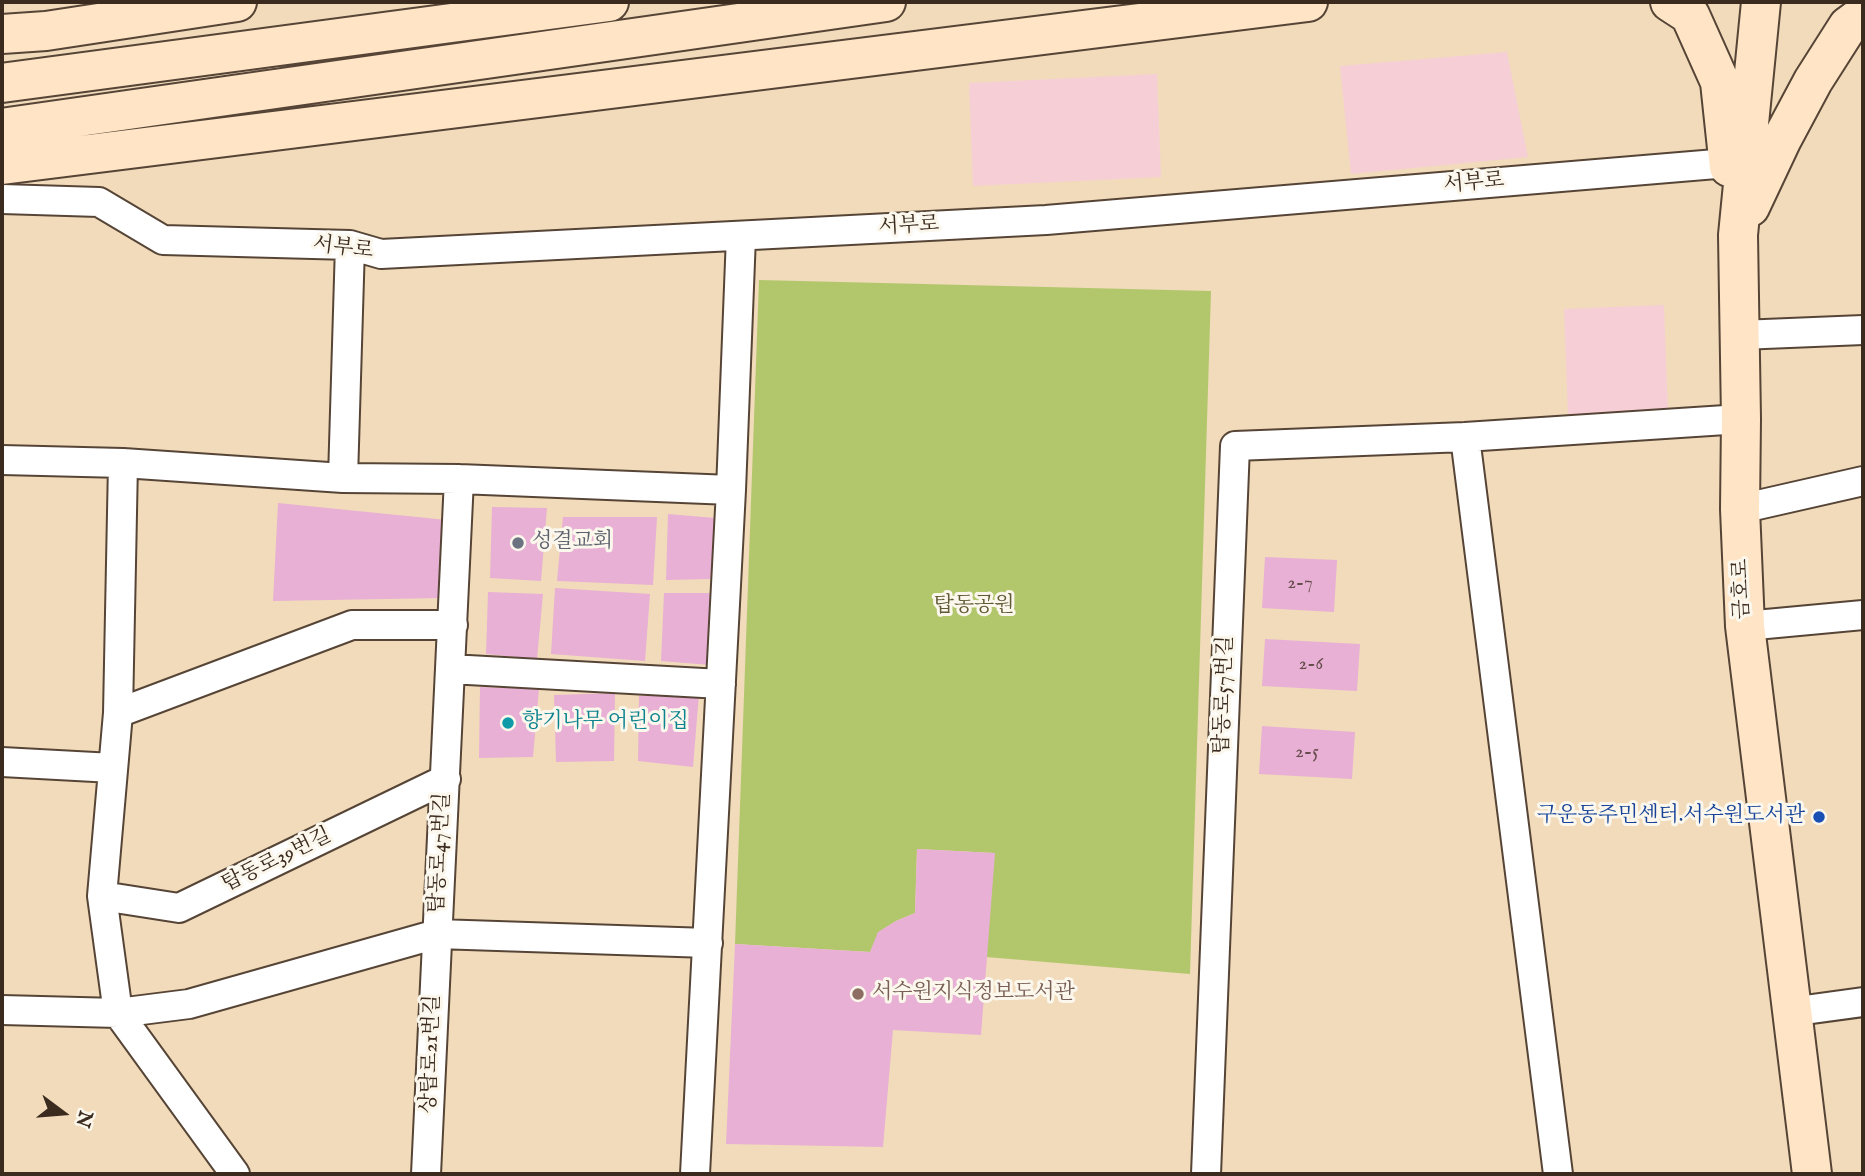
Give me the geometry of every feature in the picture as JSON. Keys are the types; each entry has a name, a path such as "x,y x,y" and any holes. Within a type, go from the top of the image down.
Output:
{"street":[{"path":"2,34 46,31 237,2"},
{"path":"2,83 609,2"},
{"path":"2,128 886,2"},
{"path":"2,165 1308,2"},
{"path":"1670,2 1690,15 1720,82 1738,235"},
{"name":"금호로","path":"1760,2 1738,235 1740,509 1745,625 1790,1012 1812,1174"},
{"path":"1738,235 1782,139 1813,81 1848,26 1863,15"},
{"name":"서부로","path":"2,198 99,202 163,240 350,245 381,254 1046,220 1728,163"},
{"path":"695,1174 731,490 741,236"},
{"path":"343,478 350,245"},
{"path":"1740,335 1863,330"},
{"name":"탑동로57번길","path":"1206,1174 1235,446 1465,437 1741,419"},
{"path":"1465,437 1558,1174"},
{"path":"2,460 123,463 343,478 459,479 731,490"},
{"path":"123,463 118,713 102,895 118,1013 235,1174"},
{"name":"탑동로47번길","path":"459,479 437,934 708,943"},
{"path":"1740,509 1863,481"},
{"path":"1745,625 1863,615"},
{"path":"118,713 352,625 453,625"},
{"path":"450,669 721,684"},
{"path":"2,762 113,768"},
{"name":"탑동로39번길","path":"102,895 179,908 446,779"},
{"path":"2,1010 118,1013 189,1004 437,934"},
{"name":"상탑로21번길","path":"426,1174 437,934"},
{"path":"1790,1012 1863,1002"}],"shaded area":[{"path":"1507,52 1528,157 1351,174 1340,66"},
{"path":"1157,74 1161,177 973,186 969,83"},
{"path":"1664,305 1668,413 1568,417 1564,309"}],"green space":[{"name":"탑동공원","path":"759,280 1211,291 1190,974 986,957 994,853 917,849 915,913 879,932 870,952 735,944"}],"building":[{"path":"278,503 447,520 443,598 273,601"},
{"name":"성결교회","path":"492,507 547,508 541,581 490,578"},
{"path":"668,514 715,518 712,579 666,580"},
{"path":"563,517 657,517 653,585 557,581"},
{"path":"1265,557 1337,560 1334,612 1262,608"},
{"path":"555,588 650,594 645,661 551,654"},
{"path":"488,592 543,594 537,659 486,654"},
{"path":"664,593 712,593 710,665 661,661"},
{"path":"1265,639 1360,644 1357,691 1262,686"},
{"name":"향기나무 어린이집","path":"480,687 539,689 533,757 479,758"},
{"path":"615,693 614,761 556,762 554,695"},
{"path":"699,694 693,767 638,761 639,696"},
{"path":"1262,726 1355,732 1352,779 1259,774"},
{"name":"서수원지식정보도서관","path":"917,849 995,853 981,1035 893,1030 883,1147 726,1144 735,944 870,952 878,932 915,913"}],"place":[{"name":"성결교회","path":"518,543"},
{"name":"향기나무 어린이집","path":"508,723"},
{"name":"구운동주민센터.서수원도서관","path":"1819,817"},
{"name":"서수원지식정보도서관","path":"858,994"}]}
